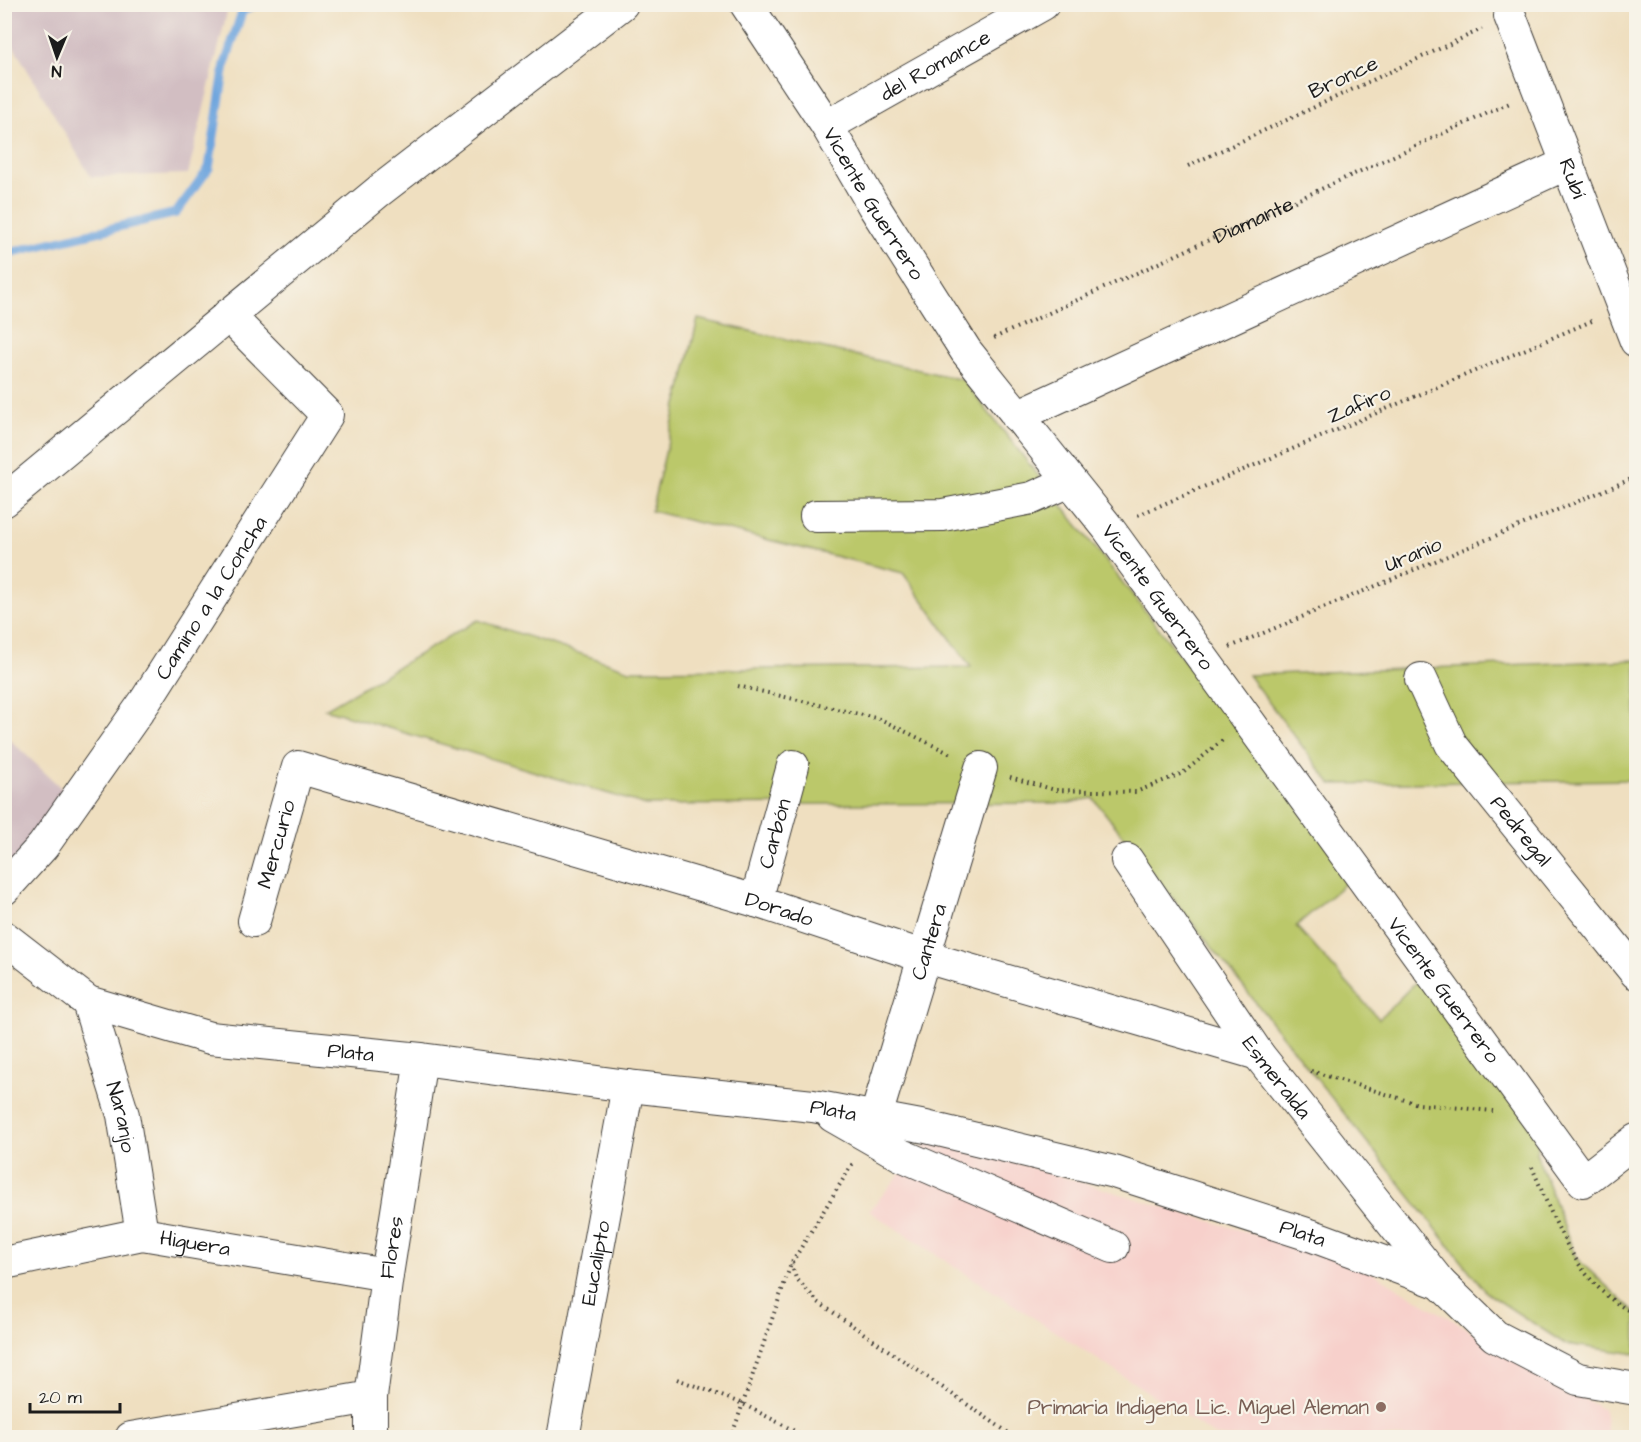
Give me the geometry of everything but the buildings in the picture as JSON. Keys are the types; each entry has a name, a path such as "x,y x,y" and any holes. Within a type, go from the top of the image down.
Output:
{"street":[{"path":"4,501 379,191 622,4"},
{"name":"Vicente Guerrero","path":"746,4 827,126 873,205 966,351 1108,528 1527,1101 1582,1181 1636,1140"},
{"name":"del Romance","path":"827,126 1043,4"},
{"name":"Rubí","path":"1510,16 1636,341"},
{"path":"1017,416 1568,164"},
{"name":"Camino a la Concha","path":"4,889 43,846 146,700 327,415 228,315"},
{"path":"816,516 943,515 1032,498 1070,481"},
{"name":"Pedregal","path":"1421,679 1451,744 1636,973"},
{"name":"Carbón","path":"756,901 793,766"},
{"name":"Dorado","path":"298,767 756,901 925,957 1258,1054"},
{"name":"Mercurio","path":"254,921 298,767"},
{"name":"Cantera","path":"872,1126 981,768"},
{"name":"Esmeralda","path":"1127,860 1258,1054 1440,1283"},
{"name":"Plata","path":"4,937 88,1002 210,1038 421,1059 628,1086 813,1106 872,1126 1114,1172 1312,1236 1440,1283 1494,1336 1578,1379 1636,1389"},
{"name":"Naranjo","path":"88,1002 123,1115 142,1234"},
{"name":"Flores","path":"371,1437 371,1397 387,1275 421,1059"},
{"name":"Eucalipto","path":"563,1437 628,1086"},
{"path":"872,1126 901,1155 1113,1247"},
{"name":"Higuera","path":"4,1263 142,1234 387,1275"},
{"path":"131,1437 371,1397"}],"path":[{"name":"Bronce","path":"1188,166 1510,16"},
{"name":"Diamante","path":"966,351 1539,90"},
{"name":"Zafiro","path":"1108,528 1622,308"},
{"name":"Uranio","path":"1202,659 1636,477"},
{"path":"1304,1068 1418,1104 1508,1112 1527,1101"},
{"path":"731,1437 791,1264 872,1126"},
{"path":"1531,1165 1565,1242 1590,1280 1636,1314"},
{"path":"791,1264 796,1278 818,1302 1016,1437"},
{"path":"676,1379 743,1404 808,1437"}],"shaded area":[{"path":"4,5 233,5 228,8 188,174 91,177 5,32"},
{"path":"5,735 75,801 5,884"},
{"path":"931,1137 1363,1267 1604,1410 1608,1437 1217,1437 869,1211"}],"green space":[{"path":"698,319 963,380 1354,876 1296,926 1379,1019 1427,971 1542,1131 1536,1153 1576,1258 1636,1313 1636,1354 1565,1344 1487,1293 1093,798 1069,803 646,805 325,709 478,620 630,670 971,667 903,573 651,511"},
{"path":"1636,660 1636,780 1331,784 1248,675"}],"waterway":[{"path":"4,254 176,213 209,168 225,64 242,12 255,4"}],"place":[{"name":"Primaria Indigena Lic. Miguel Aleman","path":"1381,1407"}]}
